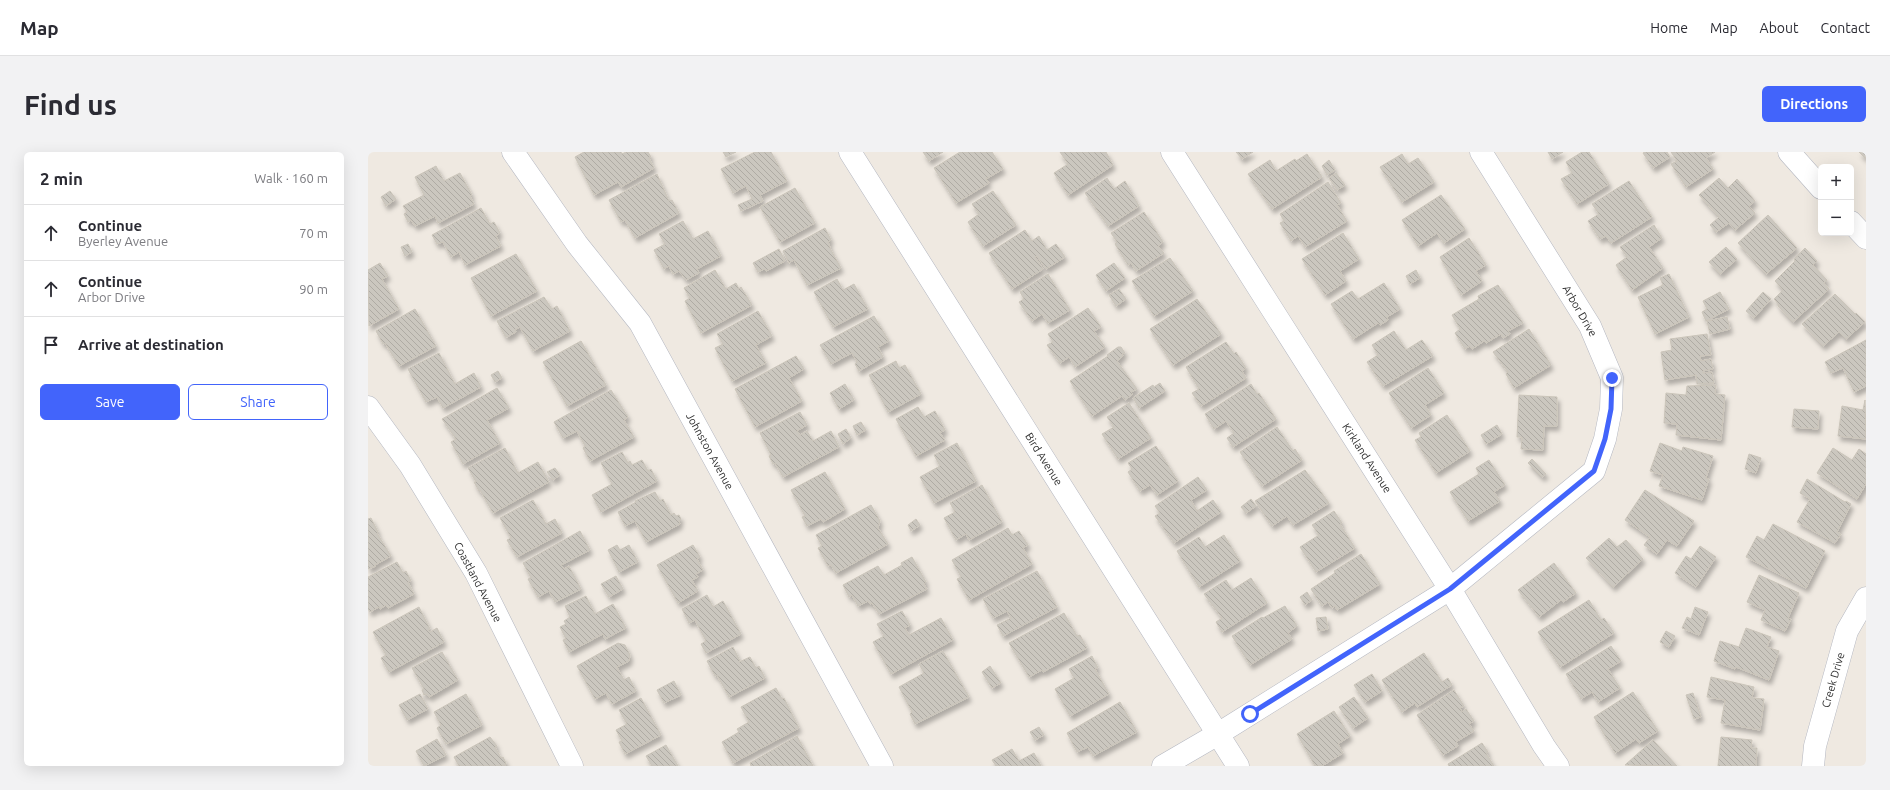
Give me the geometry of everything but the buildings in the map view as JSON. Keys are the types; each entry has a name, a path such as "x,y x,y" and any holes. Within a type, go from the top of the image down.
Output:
{"street":[{"name":"Johnston Avenue","path":"512,152 577,244 640,323 882,766"},
{"name":"Bird Avenue","path":"850,152 1238,766"},
{"name":"Kirkland Avenue","path":"1172,152 1450,589 1544,746 1558,766"},
{"name":"Arbor Drive","path":"1163,766 1218,734 1450,589 1594,471 1605,439 1611,409 1612,378 1590,326 1481,152"},
{"path":"1789,152 1818,185"},
{"path":"1854,225 1866,238"},
{"name":"Coastland Avenue","path":"368,407 410,465 476,573 572,766"},
{"name":"Creek Drive","path":"1813,766 1814,746 1847,631 1866,598"}],"route":[{"path":"1250,714 1450,589 1594,471 1605,439 1611,409 1612,378"}]}
